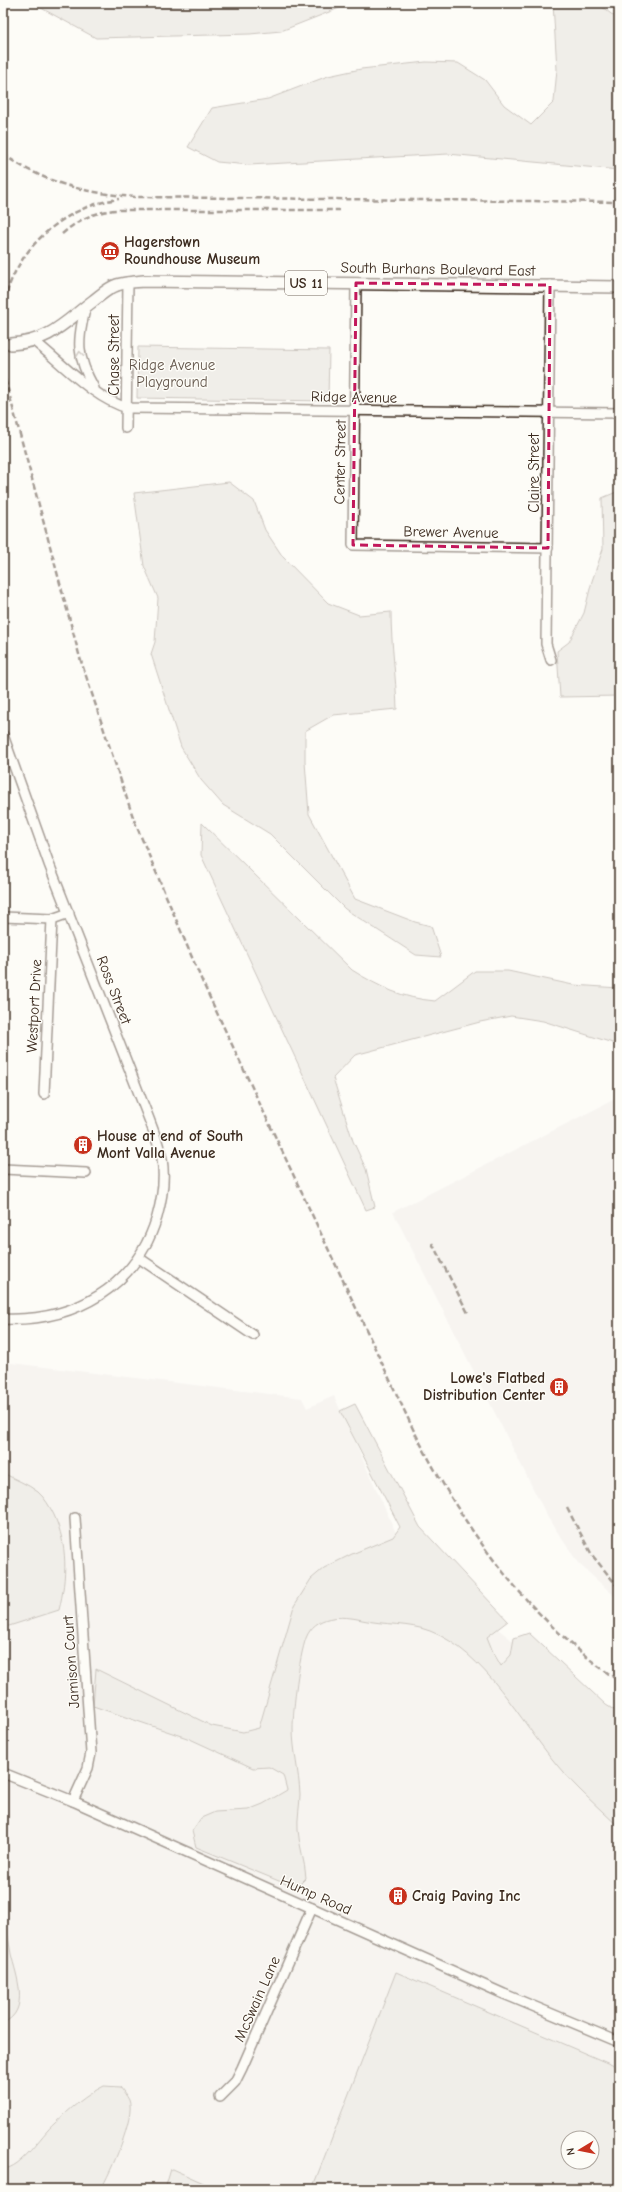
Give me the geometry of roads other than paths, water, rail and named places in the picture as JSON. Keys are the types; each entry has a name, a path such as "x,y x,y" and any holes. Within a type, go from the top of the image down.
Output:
{"main road":[{"name":"South Burhans Boulevard East","path":"11,344 34,341 48,336 86,306 116,286 128,282 356,283 619,287"}],"street":[{"name":"Chase Street","path":"126,428 128,408 128,282"},
{"name":"Center Street","path":"353,545 356,283"},
{"name":"Claire Street","path":"550,285 546,644 551,660"},
{"name":"Ridge Avenue","path":"86,306 79,343 84,369 94,389"},
{"name":"Ridge Avenue","path":"34,341 72,374 115,404 128,408 619,413"},
{"name":"Brewer Avenue","path":"353,545 548,548"},
{"name":"Ross Street","path":"3,735 49,864 150,1119 162,1160 162,1183 159,1207 152,1234 139,1258 114,1284 84,1304 50,1316 3,1319"},
{"path":"3,917 52,919 69,913"},
{"name":"Westport Drive","path":"44,1094 52,919"},
{"path":"3,1169 86,1172"},
{"path":"139,1258 253,1335"},
{"name":"Jamison Court","path":"73,1801 88,1768 91,1753 75,1518"},
{"name":"Hump Road","path":"3,1773 73,1801 504,1994 619,2042"},
{"name":"McSwain Lane","path":"220,2097 235,2082 242,2068 312,1908"}],"railway":[{"path":"3,154 34,173 50,180 84,190 137,197 619,202"},
{"path":"3,311 8,290 16,270 27,252 42,236 59,222 77,211 98,203 119,199"},
{"path":"62,234 87,217 101,212 116,210 339,210"},
{"path":"3,371 80,658 134,820 202,981 413,1429 454,1502 476,1536 526,1600 555,1629 586,1656 619,1681"},
{"path":"432,1243 468,1313"},
{"path":"567,1508 592,1555 619,1588"}],"place":[{"name":"Hagerstown Roundhouse Museum","path":"110,251"},
{"name":"House at end of South Mont Valla Avenue","path":"83,1145"},
{"name":"Lowe's Flatbed Distribution Center","path":"559,1387"},
{"name":"Craig Paving Inc","path":"398,1896"}],"park label":[{"name":"Ridge Avenue Playground","path":"172,374"}]}
